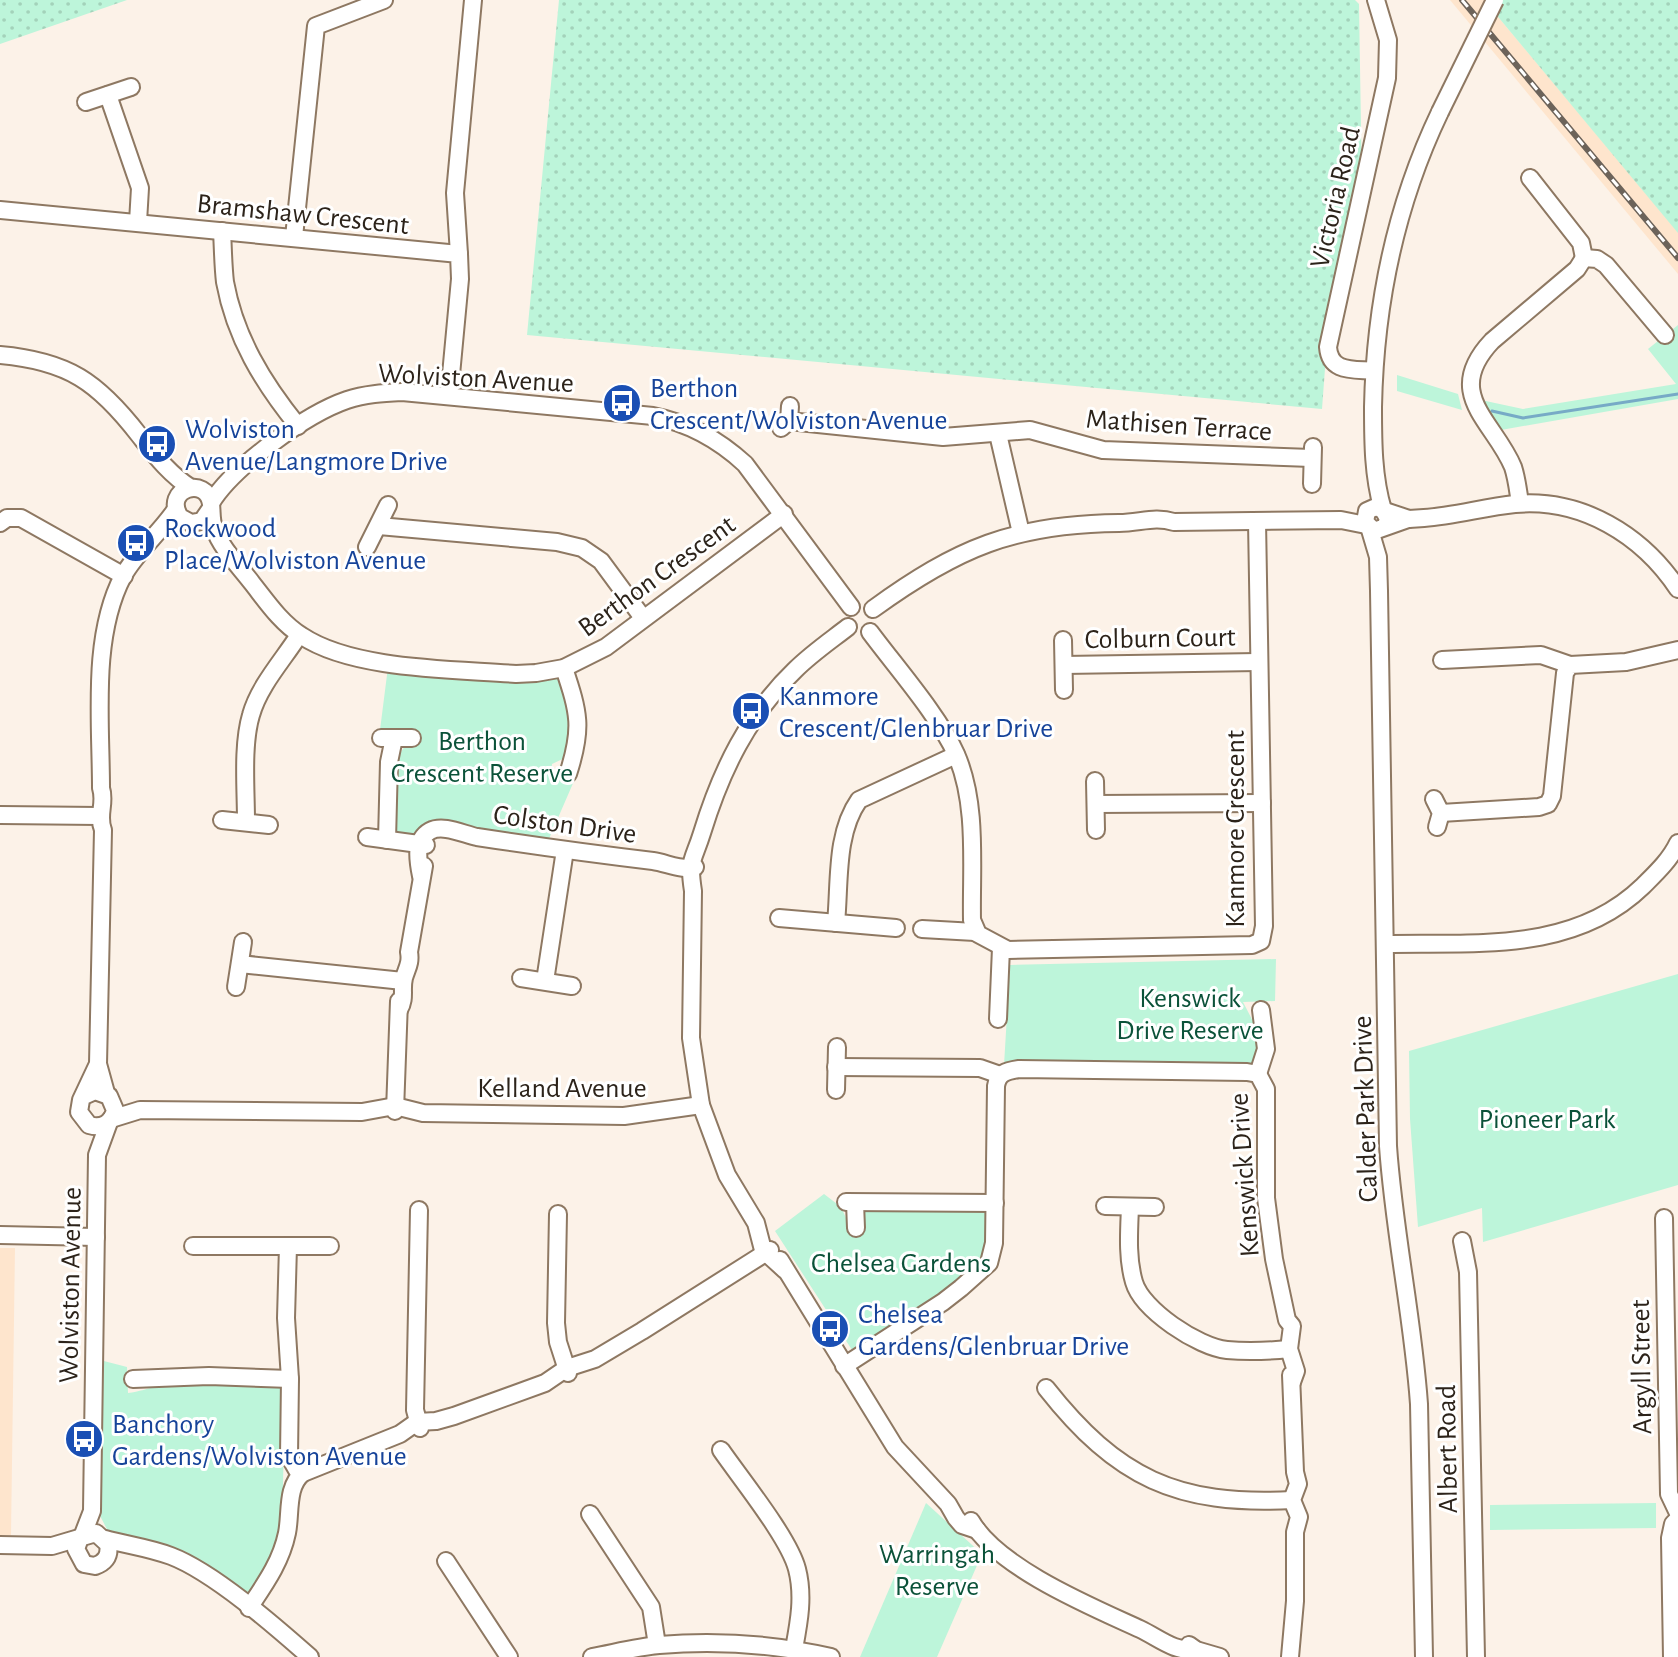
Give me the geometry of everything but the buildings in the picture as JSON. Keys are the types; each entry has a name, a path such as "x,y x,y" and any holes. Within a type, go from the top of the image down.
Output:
{"street":[{"path":"294,237 316,26 384,0"},
{"path":"449,396 460,279 455,193 473,0"},
{"name":"Victoria Road","path":"1374,371 1340,368 1331,359 1328,347 1387,78 1388,40 1376,0"},
{"name":"Calder Park Drive","path":"1424,1657 1417,1367 1391,1187 1374,371 1383,287 1393,240 1440,112 1495,0"},
{"path":"86,102 131,87"},
{"path":"108,95 140,188 138,222"},
{"path":"1520,503 1513,467 1474,404 1474,371 1480,355 1492,341 1577,269 1584,258 1581,243 1530,178"},
{"name":"Bramshaw Crescent","path":"0,210 459,254"},
{"path":"222,231 225,280 248,352 264,382 298,426"},
{"path":"1584,258 1597,259 1606,265 1665,335"},
{"path":"0,355 29,357 53,364 101,390 166,469 206,493 211,506 202,521 158,532"},
{"name":"Wolviston Avenue","path":"211,506 228,479 318,412 373,393 402,392 631,413 676,421 702,433 736,456 755,475 851,607"},
{"name":"Mathisen Terrace","path":"787,418 923,437 961,437 1030,430 1103,450 1312,453 1312,484"},
{"path":"998,434 1021,533"},
{"path":"166,469 180,517 190,523"},
{"name":"Wolviston Avenue","path":"194,488 228,479"},
{"path":"96,816 103,802 103,635 115,595 135,558 158,532 176,506 179,495 194,488"},
{"path":"873,609 944,561 1021,533 1077,524 1131,523 1155,528 1174,522 1409,519 1520,503 1575,511 1612,526 1651,554 1678,589"},
{"path":"367,547 388,505"},
{"name":"Berthon Crescent","path":"211,506 213,527 220,541 274,612 299,635 331,652 382,662 516,674 564,668 606,647 784,514"},
{"path":"2,517 21,518 124,576"},
{"name":"Kanmore Crescent","path":"922,929 975,932 1001,948 1033,950 1257,944 1263,937 1257,521"},
{"name":"Berthon Crescent","path":"190,523 207,530 220,541"},
{"path":"379,526 557,542 582,548 601,561 643,618"},
{"path":"860,604 873,609 877,618 870,632 855,634 848,627 845,619 851,607 860,604"},
{"path":"848,627 794,670 745,731 722,774 702,833 701,852 691,866 697,885 693,891 691,1038 701,1105 727,1175 756,1223 768,1252 785,1270 895,1447 948,1504 962,1525 977,1530 1006,1557 1059,1592 1157,1637 1174,1648 1220,1657"},
{"path":"870,632 940,726 956,755 967,790 975,932"},
{"path":"246,821 251,713 262,690 299,635"},
{"name":"Colburn Court","path":"1063,640 1064,690"},
{"path":"1437,660 1541,655 1570,665 1626,662 1678,650"},
{"name":"Colburn Court","path":"1064,665 1258,662"},
{"path":"1437,813 1548,804 1552,796 1565,673 1570,665"},
{"path":"564,668 580,720 567,774"},
{"path":"387,840 388,738 412,738"},
{"path":"836,923 844,831 859,800 956,755"},
{"path":"1095,781 1096,830"},
{"path":"1096,804 1262,803"},
{"path":"0,815 96,816"},
{"path":"96,816 103,830 100,846 98,1064 115,1110 110,1121 94,1127 84,1122 79,1112 98,1064"},
{"path":"222,820 269,825"},
{"name":"Colston Drive","path":"423,845 439,835 458,834 691,866"},
{"path":"367,837 423,845 410,961 401,980 404,1001 399,1010 395,1109"},
{"path":"1385,944 1533,940 1567,932 1592,922 1635,894 1656,874 1678,843"},
{"path":"545,981 565,850"},
{"path":"779,918 896,928"},
{"path":"236,987 243,942"},
{"path":"998,1019 1001,948"},
{"path":"240,964 401,980"},
{"path":"521,978 572,986"},
{"name":"Kenswick Drive","path":"1258,1074 1266,1049 1261,1010"},
{"path":"836,1090 837,1047"},
{"name":"Kenswick Drive","path":"836,1067 980,1068 1000,1075 1007,1070 1019,1069 1258,1074 1263,1079 1266,1089 1266,1198 1274,1259 1287,1320 1292,1326 1292,1336 1286,1350 1296,1371 1292,1382 1298,1484 1288,1500 1299,1517 1295,1532 1295,1601 1290,1657"},
{"path":"844,1366 943,1302 989,1263 994,1243 996,1086 1000,1075"},
{"path":"84,1096 95,1091 108,1095"},
{"name":"Kelland Avenue","path":"108,1095 123,1105 140,1110 362,1112 382,1116 395,1109 407,1117 423,1113 624,1116 701,1105"},
{"name":"Kelland Avenue","path":"110,1121 140,1110"},
{"name":"Wolviston Avenue","path":"81,1538 92,1511 97,1155 110,1121"},
{"name":"Wolviston Avenue","path":"84,1122 97,1155"},
{"path":"856,1228 850,1202 995,1203"},
{"path":"1105,1206 1155,1207"},
{"path":"1130,1207 1129,1255 1134,1284 1153,1311 1206,1345 1226,1350 1286,1350"},
{"path":"419,1210 416,1402 420,1424"},
{"path":"558,1214 556,1323 558,1342 568,1370"},
{"name":"Argyll Street","path":"1664,1218 1669,1494 1678,1516 1670,1531 1672,1657"},
{"path":"0,1235 96,1237"},
{"name":"Albert Road","path":"1462,1241 1468,1272 1476,1657"},
{"path":"193,1246 330,1246"},
{"path":"288,1246 289,1447 301,1470"},
{"path":"568,1370 584,1370 591,1366 595,1359 768,1252"},
{"path":"249,1608 280,1558 295,1481 301,1470 383,1441 402,1438 420,1424 444,1425 454,1416 535,1388 556,1385 568,1370"},
{"path":"133,1378 209,1376 290,1379"},
{"path":"1046,1388 1104,1452 1157,1482 1217,1499 1288,1500"},
{"path":"721,1450 773,1525 797,1567 801,1614 794,1649"},
{"name":"Wolviston Avenue","path":"92,1511 103,1537"},
{"path":"590,1514 651,1607 657,1645"},
{"path":"0,1545 52,1546 90,1533 169,1555 190,1565 310,1657"},
{"path":"103,1537 109,1549 105,1561"},
{"path":"80,1560 76,1549 81,1538"},
{"path":"52,1546 84,1564 95,1566 141,1549"},
{"path":"446,1561 509,1657"},
{"path":"592,1657 657,1645 724,1642 794,1649 831,1657"}],"shaded area":[{"path":"1450,0 1484,0 1678,232 1678,274"},
{"path":"0,1248 15,1248 11,1535 0,1535"}],"green space":[{"path":"0,0 127,0 0,44"},
{"path":"559,0 1355,0 1359,4 1362,191 1330,301 1322,409 527,335"},
{"path":"1500,0 1678,0 1678,233 1494,12"},
{"path":"1678,325 1678,399 1501,430 1481,400 1523,409 1676,384 1648,349"},
{"path":"1397,375 1458,394 1462,410 1397,391"},
{"name":"Berthon Crescent Reserve","path":"388,667 557,677 572,706 574,733 571,755 552,764 551,777 574,781 548,841 435,826 416,836 395,834 394,762 405,746 412,744 412,731 380,730"},
{"name":"Kenswick Drive Reserve","path":"1276,959 1275,1001 1243,1002 1258,1031 1261,1056 1252,1066 1004,1065 1010,965"},
{"name":"Pioneer Park","path":"1678,974 1678,1185 1483,1242 1482,1208 1418,1227 1410,1119 1409,1051"},
{"name":"Chelsea Gardens","path":"824,1194 841,1207 851,1229 866,1209 979,1209 989,1216 990,1242 979,1269 854,1353 775,1231"},
{"path":"100,1360 127,1367 128,1393 159,1386 202,1383 258,1384 281,1388 285,1399 282,1525 277,1545 253,1592 246,1594 188,1555 166,1545 110,1535 97,1510"},
{"name":"Warringah Reserve","path":"926,1503 982,1554 937,1657 860,1657"},
{"path":"1656,1503 1656,1528 1490,1530 1490,1505"}],"waterway":[{"path":"1492,411 1523,418 1678,394"}],"railway":[{"path":"1462,0 1678,258"}],"place":[{"name":"Berthon Crescent/Wolviston Avenue","path":"622,403"},
{"name":"Wolviston Avenue/Langmore Drive","path":"157,444"},
{"name":"Rockwood Place/Wolviston Avenue","path":"136,543"},
{"name":"Kanmore Crescent/Glenbruar Drive","path":"751,711"},
{"name":"Chelsea Gardens/Glenbruar Drive","path":"830,1329"},
{"name":"Banchory Gardens/Wolviston Avenue","path":"84,1439"}]}
